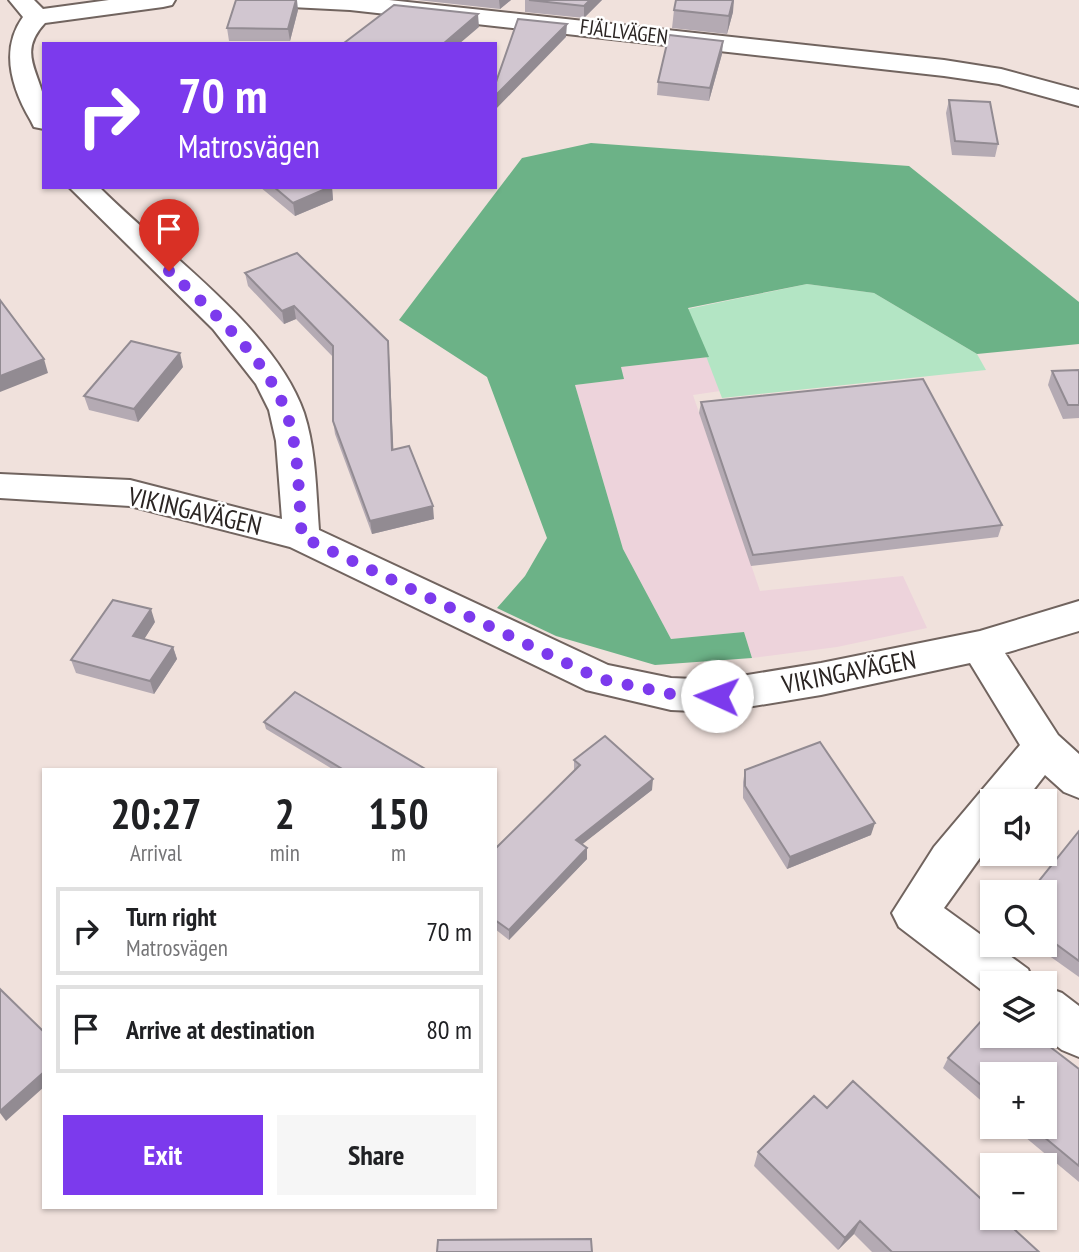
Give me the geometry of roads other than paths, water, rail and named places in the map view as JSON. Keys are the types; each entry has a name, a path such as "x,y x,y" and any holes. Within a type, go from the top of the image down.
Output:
{"street":[{"path":"42,118 30,97 18,57 20,36 29,9 163,0"},
{"name":"FJÄLLVÄGEN","path":"291,0 350,3 944,68 1001,77 1079,98"},
{"path":"85,189 207,306 262,368 286,411 296,463 302,537"},
{"name":"VIKINGAVÄGEN","path":"0,486 130,493 302,537 600,679 671,694 717,696 821,679 980,646 1079,616"},
{"path":"980,646 1043,747 1079,780"},
{"path":"1009,789 1043,747"},
{"path":"980,824 950,861 915,913 993,971"},
{"path":"1057,1018 1079,1034"}]}
